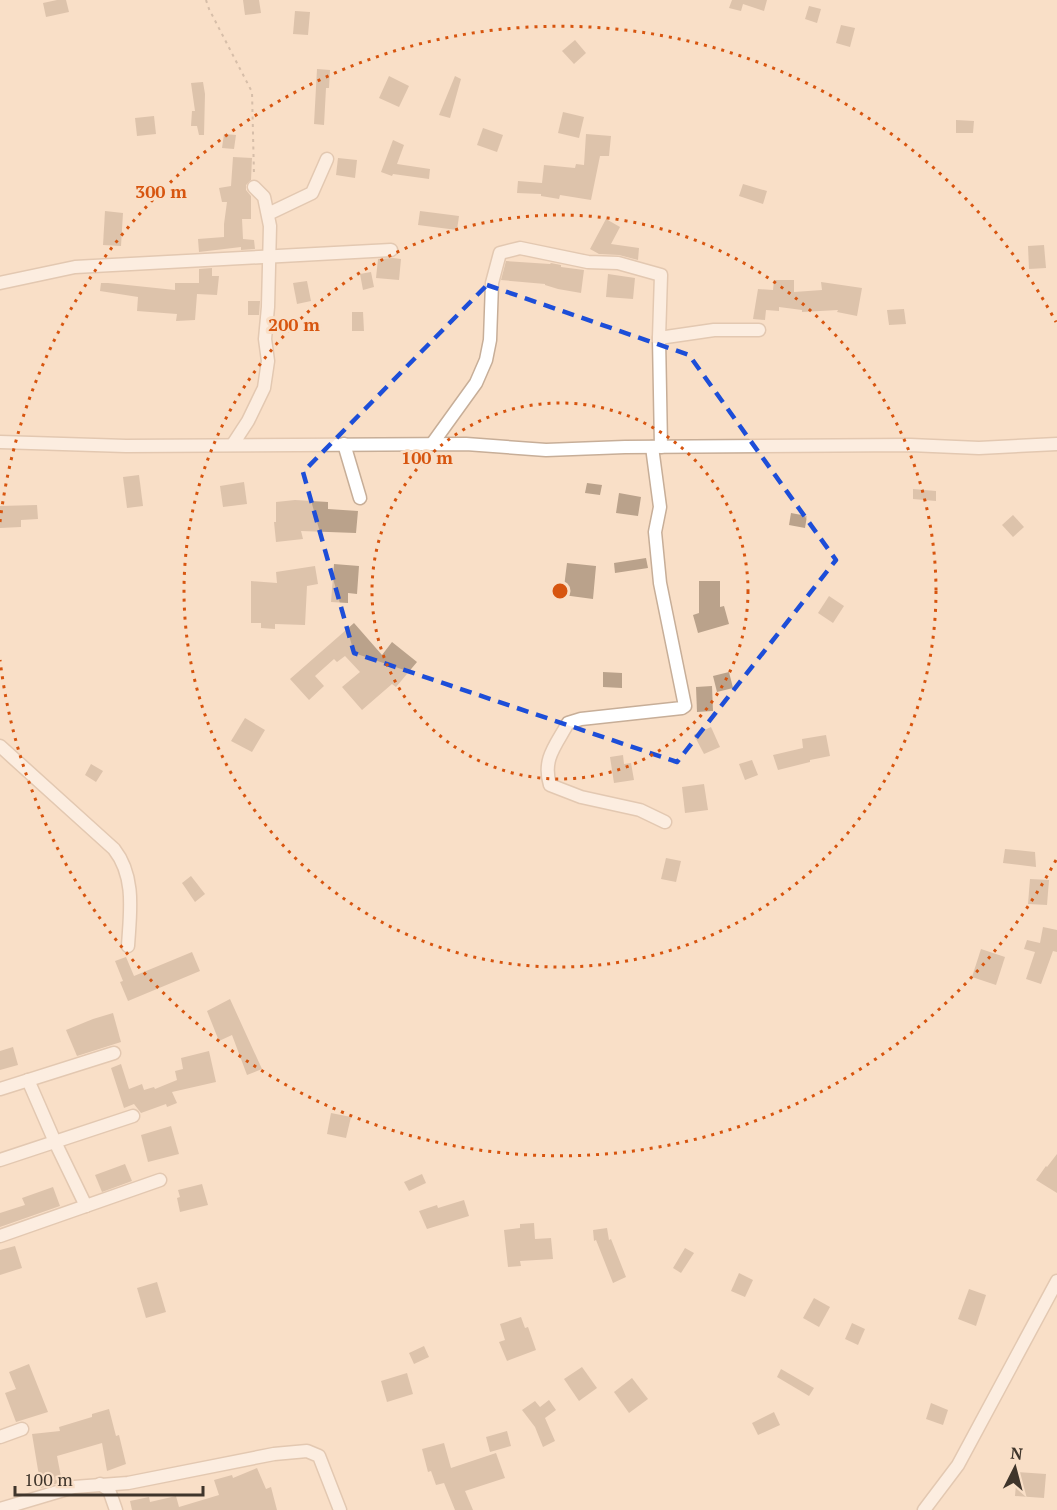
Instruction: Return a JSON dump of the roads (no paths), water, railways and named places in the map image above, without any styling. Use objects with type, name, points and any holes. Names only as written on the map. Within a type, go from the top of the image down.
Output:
[{"type":"street","points":[[268,214],[312,193],[327,159]]},
{"type":"street","points":[[233,444],[248,421],[264,388],[268,361],[265,339],[270,226],[264,196],[254,187]]},
{"type":"street","points":[[432,444],[476,383],[486,360],[490,340],[492,283],[500,253],[520,248],[588,262],[618,264],[661,275],[656,447],[660,507],[655,532],[660,583],[685,706],[591,717],[568,723],[549,758],[546,773],[550,785],[581,797],[640,810],[665,822]]},
{"type":"street","points":[[0,283],[75,267],[392,250]]},
{"type":"street","points":[[659,338],[714,330],[759,330]]},
{"type":"street","points":[[0,442],[126,446],[466,444],[546,450],[910,445],[980,448],[1057,444]]},
{"type":"street","points":[[344,444],[360,498]]},
{"type":"street","points":[[0,746],[114,849],[121,858],[127,874],[131,900],[128,946]]},
{"type":"street","points":[[0,1089],[114,1053]]},
{"type":"street","points":[[28,1080],[86,1206]]},
{"type":"street","points":[[0,1160],[133,1116]]},
{"type":"street","points":[[0,1236],[160,1180]]},
{"type":"street","points":[[924,1510],[958,1465],[1057,1281]]},
{"type":"street","points":[[0,1437],[22,1429]]},
{"type":"street","points":[[0,1509],[74,1487],[128,1483],[274,1454],[307,1451],[319,1456],[340,1510]]},
{"type":"street","points":[[100,1484],[109,1490],[116,1510]]}]
